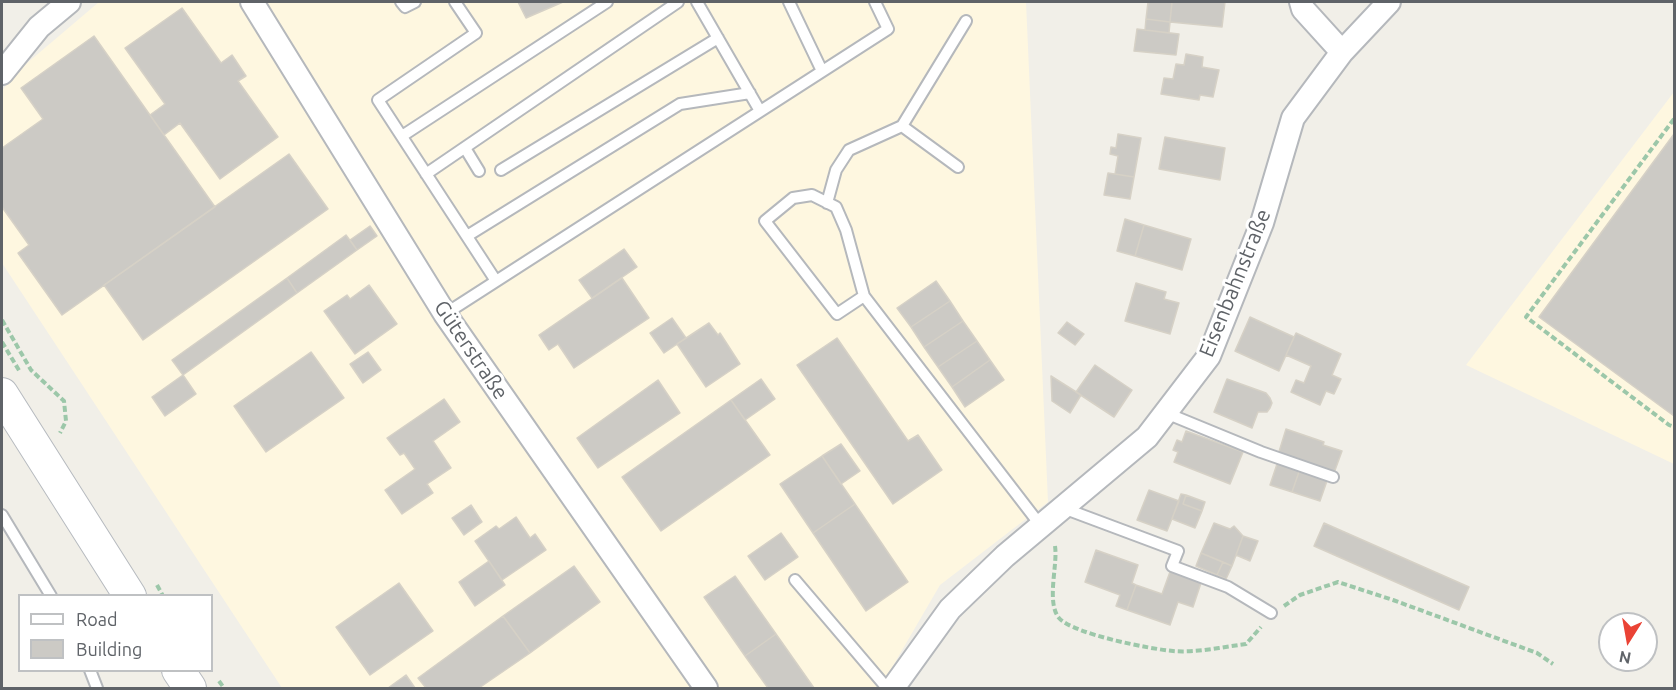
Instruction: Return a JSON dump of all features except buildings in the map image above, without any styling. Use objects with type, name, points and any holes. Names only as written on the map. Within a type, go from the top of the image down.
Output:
[{"type":"main road","points":[[2,394],[129,594]]},
{"type":"main road","points":[[179,672],[190,688]]},
{"type":"street","points":[[2,73],[39,27],[69,2]]},
{"type":"street","name":"Güterstraße","points":[[252,2],[445,314],[706,688]]},
{"type":"street","points":[[1301,2],[1303,9],[1342,52]]},
{"type":"street","name":"Eisenbahnstraße","points":[[893,688],[950,609],[1005,556],[1147,437],[1209,356],[1262,223],[1293,118],[1342,52],[1389,2]]},
{"type":"lane","points":[[401,2],[405,7],[415,2]]},
{"type":"lane","points":[[456,2],[476,33],[378,100],[496,281]]},
{"type":"lane","points":[[402,136],[607,2]]},
{"type":"lane","points":[[426,174],[678,2]]},
{"type":"lane","points":[[697,2],[760,111]]},
{"type":"lane","points":[[789,2],[822,71]]},
{"type":"lane","points":[[445,314],[888,29],[875,2]]},
{"type":"lane","points":[[827,203],[836,170],[849,150],[902,126],[966,21]]},
{"type":"lane","points":[[501,170],[718,38]]},
{"type":"lane","points":[[467,237],[680,104],[750,93]]},
{"type":"lane","points":[[902,126],[958,167]]},
{"type":"lane","points":[[465,148],[480,171]]},
{"type":"lane","points":[[864,296],[837,314],[765,220],[793,198],[812,195],[836,207],[846,230],[864,296],[1052,518],[1178,551],[1172,566],[1228,587],[1271,613]]},
{"type":"lane","points":[[1166,414],[1261,452],[1333,477]]},
{"type":"lane","points":[[2,515],[50,594]]},
{"type":"lane","points":[[795,580],[887,688]]},
{"type":"lane","points":[[91,672],[97,688]]},
{"type":"path","points":[[1674,119],[1526,317],[1674,427]]},
{"type":"path","points":[[2,320],[31,370],[64,401],[66,421],[60,433]]},
{"type":"path","points":[[1052,518],[1056,551],[1053,601],[1058,617],[1073,628],[1123,642],[1173,651],[1246,644],[1271,613],[1300,595],[1338,582],[1394,600],[1537,653],[1553,664]]},
{"type":"shaded area","points":[[99,2],[1026,2],[1048,502],[940,585],[880,688],[282,688],[2,263],[2,91],[13,75]]},
{"type":"shaded area","points":[[1674,92],[1674,464],[1466,365]]}]
